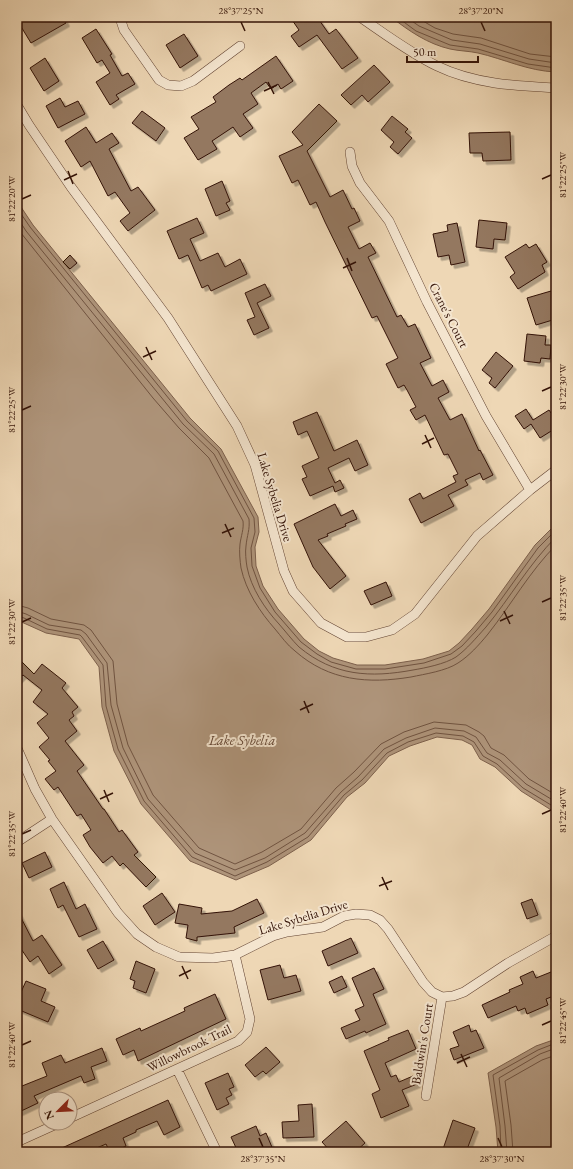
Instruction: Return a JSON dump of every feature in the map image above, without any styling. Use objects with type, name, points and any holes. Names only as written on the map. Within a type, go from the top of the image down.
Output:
[{"type":"street","points":[[121,17],[124,30],[159,80],[168,85],[181,86],[193,81],[240,46]]},
{"type":"street","points":[[360,17],[416,54],[437,66],[461,75],[525,87],[556,88]]},
{"type":"street","name":"Lake Sybelia Drive","points":[[17,104],[29,125],[71,187],[168,318],[237,426],[255,466],[284,571],[294,591],[321,623],[347,637],[366,637],[392,630],[415,614],[477,536],[530,490],[556,470]]},
{"type":"street","name":"Crane's Court","points":[[350,152],[352,166],[360,183],[389,221],[427,302],[486,416],[530,490]]},
{"type":"street","name":"Lake Sybelia Drive","points":[[17,748],[35,789],[52,818],[118,913],[137,934],[156,947],[180,957],[213,958],[235,954],[273,936],[293,931],[323,927],[344,916],[356,914],[370,915],[380,920],[388,929],[423,982],[432,992],[442,997]]},
{"type":"street","points":[[17,842],[52,818]]},
{"type":"street","points":[[442,997],[453,996],[464,992],[508,963],[556,936]]},
{"type":"street","name":"Willowbrook Trail","points":[[78,1114],[238,1040],[247,1032],[250,1019],[235,954]]},
{"type":"street","name":"Baldwin's Court","points":[[426,1096],[442,997]]},
{"type":"street","points":[[178,1069],[217,1152]]},
{"type":"street","points":[[17,1142],[41,1131]]},
{"type":"water","points":[[391,17],[556,17],[556,72],[526,67],[488,55],[442,47],[419,36]]},
{"type":"water","name":"Lake Sybelia","points":[[17,201],[33,225],[190,418],[221,449],[258,517],[259,532],[255,547],[256,566],[263,586],[278,609],[304,639],[319,651],[333,658],[357,665],[385,665],[423,659],[449,651],[459,643],[489,609],[535,545],[556,524],[556,813],[521,791],[495,767],[480,759],[472,745],[462,740],[437,737],[410,746],[389,756],[365,783],[347,797],[311,840],[269,866],[236,880],[190,861],[141,804],[114,751],[102,707],[99,667],[79,639],[46,633],[17,620]]},
{"type":"water","points":[[556,1039],[556,1152],[498,1152],[488,1073],[536,1046]]},
{"type":"building","points":[[17,17],[63,17],[66,23],[31,43],[17,20]]},
{"type":"building","points":[[290,17],[317,17],[329,34],[336,29],[358,58],[342,69],[317,35],[299,47],[291,36],[299,30]]},
{"type":"building","points":[[96,29],[112,54],[110,55],[122,76],[128,73],[135,84],[116,95],[119,99],[110,105],[96,82],[110,73],[102,60],[97,63],[82,38]]},
{"type":"building","points":[[184,34],[198,56],[180,68],[166,45]]},
{"type":"building","points":[[276,56],[293,81],[281,89],[278,84],[271,89],[266,82],[251,93],[258,104],[243,114],[253,128],[240,137],[233,127],[212,141],[217,149],[198,160],[184,138],[199,129],[191,117],[216,102],[213,97],[229,85],[240,78],[242,80]]},
{"type":"building","points":[[45,58],[59,81],[44,91],[30,68]]},
{"type":"building","points":[[374,65],[390,82],[368,102],[362,95],[351,105],[341,95]]},
{"type":"building","points":[[60,98],[65,107],[78,101],[85,114],[58,128],[46,106]]},
{"type":"building","points":[[319,104],[337,121],[307,151],[330,197],[343,190],[352,209],[354,208],[360,221],[348,227],[359,249],[370,243],[376,253],[368,257],[397,317],[401,315],[408,327],[415,324],[431,358],[420,363],[432,386],[443,380],[449,392],[438,398],[450,420],[462,414],[479,451],[480,450],[493,475],[483,480],[480,473],[465,480],[468,485],[448,495],[454,506],[421,523],[409,499],[420,493],[423,499],[456,482],[453,476],[458,474],[448,454],[444,455],[425,415],[416,420],[410,410],[416,407],[404,385],[398,388],[386,364],[398,358],[377,316],[372,318],[316,202],[310,205],[298,180],[292,183],[279,156],[303,145],[292,132]]},
{"type":"building","points":[[142,111],[165,128],[156,141],[132,123]]},
{"type":"building","points":[[392,116],[408,129],[405,132],[412,138],[398,154],[390,147],[394,142],[381,130]]},
{"type":"building","points":[[86,127],[96,143],[112,133],[119,143],[109,149],[131,191],[138,187],[155,210],[128,231],[120,221],[130,213],[115,192],[108,196],[90,161],[81,167],[65,141]]},
{"type":"building","points":[[510,132],[511,160],[483,161],[482,153],[470,153],[469,133]]},
{"type":"building","points":[[222,181],[230,201],[226,203],[230,210],[216,216],[205,189]]},
{"type":"building","points":[[197,218],[204,233],[190,239],[200,261],[218,253],[225,267],[240,259],[247,274],[211,291],[208,285],[202,288],[188,255],[179,259],[167,231]]},
{"type":"building","points":[[479,220],[507,223],[505,240],[494,239],[493,249],[476,247]]},
{"type":"building","points":[[457,223],[465,262],[451,265],[449,255],[438,257],[433,234],[448,231],[447,225]]},
{"type":"building","points":[[526,244],[529,248],[536,244],[547,262],[542,265],[545,272],[518,289],[510,277],[515,273],[505,257]]},
{"type":"building","points":[[70,255],[77,263],[70,269],[63,262]]},
{"type":"building","points":[[265,284],[271,296],[257,303],[269,328],[254,335],[247,320],[255,317],[245,293]]},
{"type":"building","points":[[551,291],[556,306],[556,319],[536,325],[527,298]]},
{"type":"building","points":[[527,334],[546,336],[545,345],[551,345],[550,359],[541,358],[540,363],[524,361]]},
{"type":"building","points":[[496,352],[513,366],[495,388],[489,383],[492,378],[482,370]]},
{"type":"building","points":[[526,409],[533,420],[549,410],[556,420],[556,428],[540,438],[531,424],[524,429],[515,416]]},
{"type":"building","points":[[317,412],[334,451],[357,440],[368,465],[355,471],[349,458],[328,468],[335,483],[340,480],[344,488],[335,492],[333,486],[310,496],[302,479],[307,477],[302,466],[319,458],[307,431],[298,435],[293,422]]},
{"type":"building","points":[[335,504],[341,516],[353,510],[357,519],[345,524],[346,526],[327,534],[328,536],[318,540],[346,576],[330,589],[313,567],[294,524]]},
{"type":"building","points":[[386,582],[392,596],[371,605],[364,591]]},
{"type":"building","points":[[17,657],[34,674],[42,664],[66,683],[62,688],[78,707],[72,712],[74,716],[69,720],[77,731],[65,741],[84,765],[77,771],[119,832],[122,830],[138,852],[134,855],[156,877],[146,887],[123,863],[120,866],[112,856],[103,863],[90,847],[83,835],[91,830],[81,814],[77,816],[58,787],[54,790],[45,779],[56,771],[48,761],[50,760],[39,747],[49,738],[37,723],[48,714],[33,702],[42,690],[23,675],[17,681]]},
{"type":"building","points":[[45,852],[52,867],[29,878],[22,863]]},
{"type":"building","points":[[64,882],[76,909],[85,904],[97,929],[79,937],[63,905],[58,908],[50,889]]},
{"type":"building","points":[[162,893],[175,912],[155,925],[143,906]]},
{"type":"building","points":[[257,899],[264,913],[234,927],[235,933],[197,937],[197,941],[186,938],[188,925],[175,923],[179,904],[202,908],[201,914],[232,911]]},
{"type":"building","points":[[532,899],[538,915],[527,919],[521,903]]},
{"type":"building","points":[[17,910],[33,941],[42,935],[62,965],[49,974],[38,956],[30,962],[17,943]]},
{"type":"building","points":[[351,938],[358,953],[328,966],[322,951]]},
{"type":"building","points":[[103,941],[114,960],[98,969],[87,950]]},
{"type":"building","points":[[136,961],[155,969],[146,993],[133,988],[135,981],[130,979]]},
{"type":"building","points":[[280,965],[284,978],[296,975],[301,991],[268,1000],[260,970]]},
{"type":"building","points":[[374,968],[384,989],[373,994],[386,1024],[366,1033],[365,1031],[346,1039],[341,1028],[360,1020],[355,1010],[364,1006],[352,978]]},
{"type":"building","points":[[556,970],[556,995],[546,999],[548,1005],[527,1014],[525,1008],[518,1011],[516,1006],[488,1018],[482,1005],[523,984],[520,977],[533,971],[536,978]]},
{"type":"building","points":[[342,976],[347,987],[334,993],[329,982]]},
{"type":"building","points":[[26,981],[46,989],[41,1001],[55,1007],[48,1022],[17,1009],[17,1001]]},
{"type":"building","points":[[215,994],[226,1019],[138,1061],[134,1050],[123,1055],[116,1039],[140,1028],[141,1031],[185,1011],[184,1008]]},
{"type":"building","points":[[469,1025],[471,1032],[476,1030],[484,1048],[454,1060],[450,1049],[459,1046],[453,1032]]},
{"type":"building","points":[[408,1030],[416,1049],[385,1063],[391,1077],[396,1075],[399,1082],[413,1076],[417,1084],[402,1090],[409,1106],[381,1118],[372,1094],[380,1090],[364,1051],[389,1040],[388,1038]]},
{"type":"building","points":[[266,1047],[280,1062],[266,1074],[263,1071],[255,1077],[245,1065]]},
{"type":"building","points":[[102,1048],[107,1061],[91,1067],[95,1079],[84,1083],[81,1076],[46,1091],[38,1091],[38,1094],[34,1096],[38,1103],[17,1113],[17,1088],[47,1076],[42,1063],[61,1055],[65,1063]]},
{"type":"building","points":[[228,1073],[234,1087],[229,1089],[232,1095],[226,1098],[229,1104],[217,1110],[205,1083]]},
{"type":"building","points":[[168,1100],[180,1127],[164,1135],[157,1121],[136,1130],[136,1132],[123,1138],[126,1146],[114,1152],[110,1152],[106,1144],[92,1150],[93,1152],[53,1152]]},
{"type":"building","points":[[312,1104],[314,1137],[283,1138],[282,1122],[299,1121],[298,1105]]},
{"type":"building","points":[[453,1120],[475,1128],[466,1152],[442,1152]]},
{"type":"building","points":[[346,1121],[365,1143],[355,1152],[331,1152],[322,1142]]},
{"type":"building","points":[[256,1126],[260,1136],[266,1133],[274,1152],[238,1152],[231,1137]]}]
